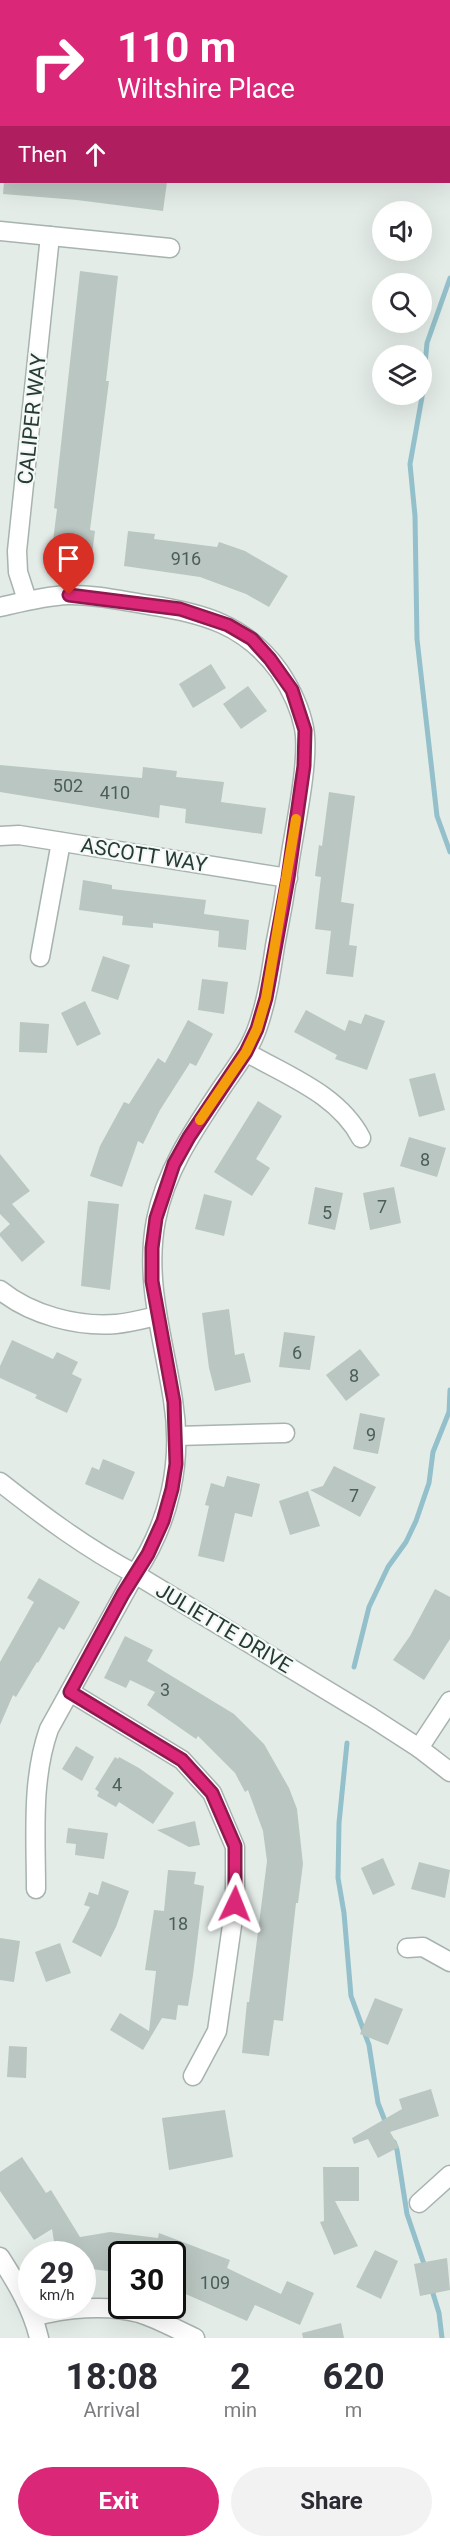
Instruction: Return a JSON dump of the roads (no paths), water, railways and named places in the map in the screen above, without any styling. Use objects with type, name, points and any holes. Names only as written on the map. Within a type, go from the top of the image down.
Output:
[{"type":"street","points":[[0,231],[170,248]]},
{"type":"street","name":"CALIPER WAY","points":[[27,600],[18,572],[17,551],[50,236]]},
{"type":"street","points":[[0,607],[27,600],[69,595],[180,609],[228,625],[252,639],[292,690],[305,730],[304,766],[288,878],[266,998],[257,1029],[246,1052],[189,1137],[174,1164],[156,1218],[152,1248],[152,1281],[174,1402],[177,1436],[175,1472],[163,1521],[148,1554],[49,1729],[37,1774],[36,1889]]},
{"type":"street","name":"ASCOTT WAY","points":[[0,836],[19,835],[288,878]]},
{"type":"street","points":[[40,957],[61,842]]},
{"type":"street","points":[[246,1052],[326,1098],[342,1111],[361,1138]]},
{"type":"street","points":[[0,1290],[27,1307],[56,1318],[86,1324],[117,1324],[157,1316]]},
{"type":"street","points":[[177,1436],[285,1433]]},
{"type":"street","name":"JULIETTE DRIVE","points":[[0,1482],[51,1522],[94,1551],[419,1748],[450,1772]]},
{"type":"street","points":[[70,1692],[182,1760],[212,1793],[235,1846],[235,1904],[217,2031],[193,2076]]},
{"type":"street","points":[[419,1748],[450,1701]]},
{"type":"street","points":[[406,1948],[423,1947],[450,1962]]},
{"type":"street","points":[[419,2203],[450,2175]]},
{"type":"street","points":[[0,2257],[18,2290]]},
{"type":"street","points":[[96,2310],[139,2313],[192,2337]]},
{"type":"street","points":[[34,2319],[39,2338]]},
{"type":"waterway","points":[[450,278],[427,343],[422,397],[410,464],[415,516],[417,639],[437,816],[450,852]]},
{"type":"waterway","points":[[354,1667],[369,1607],[388,1567],[406,1542],[416,1521],[429,1483],[433,1452],[449,1412],[450,1390]]},
{"type":"waterway","points":[[347,1743],[339,1823],[338,1878],[344,1913],[351,1996],[369,2045],[378,2103],[387,2126]]},
{"type":"waterway","points":[[394,2142],[407,2214],[425,2267]]},
{"type":"waterway","points":[[431,2287],[439,2313],[442,2338]]}]
